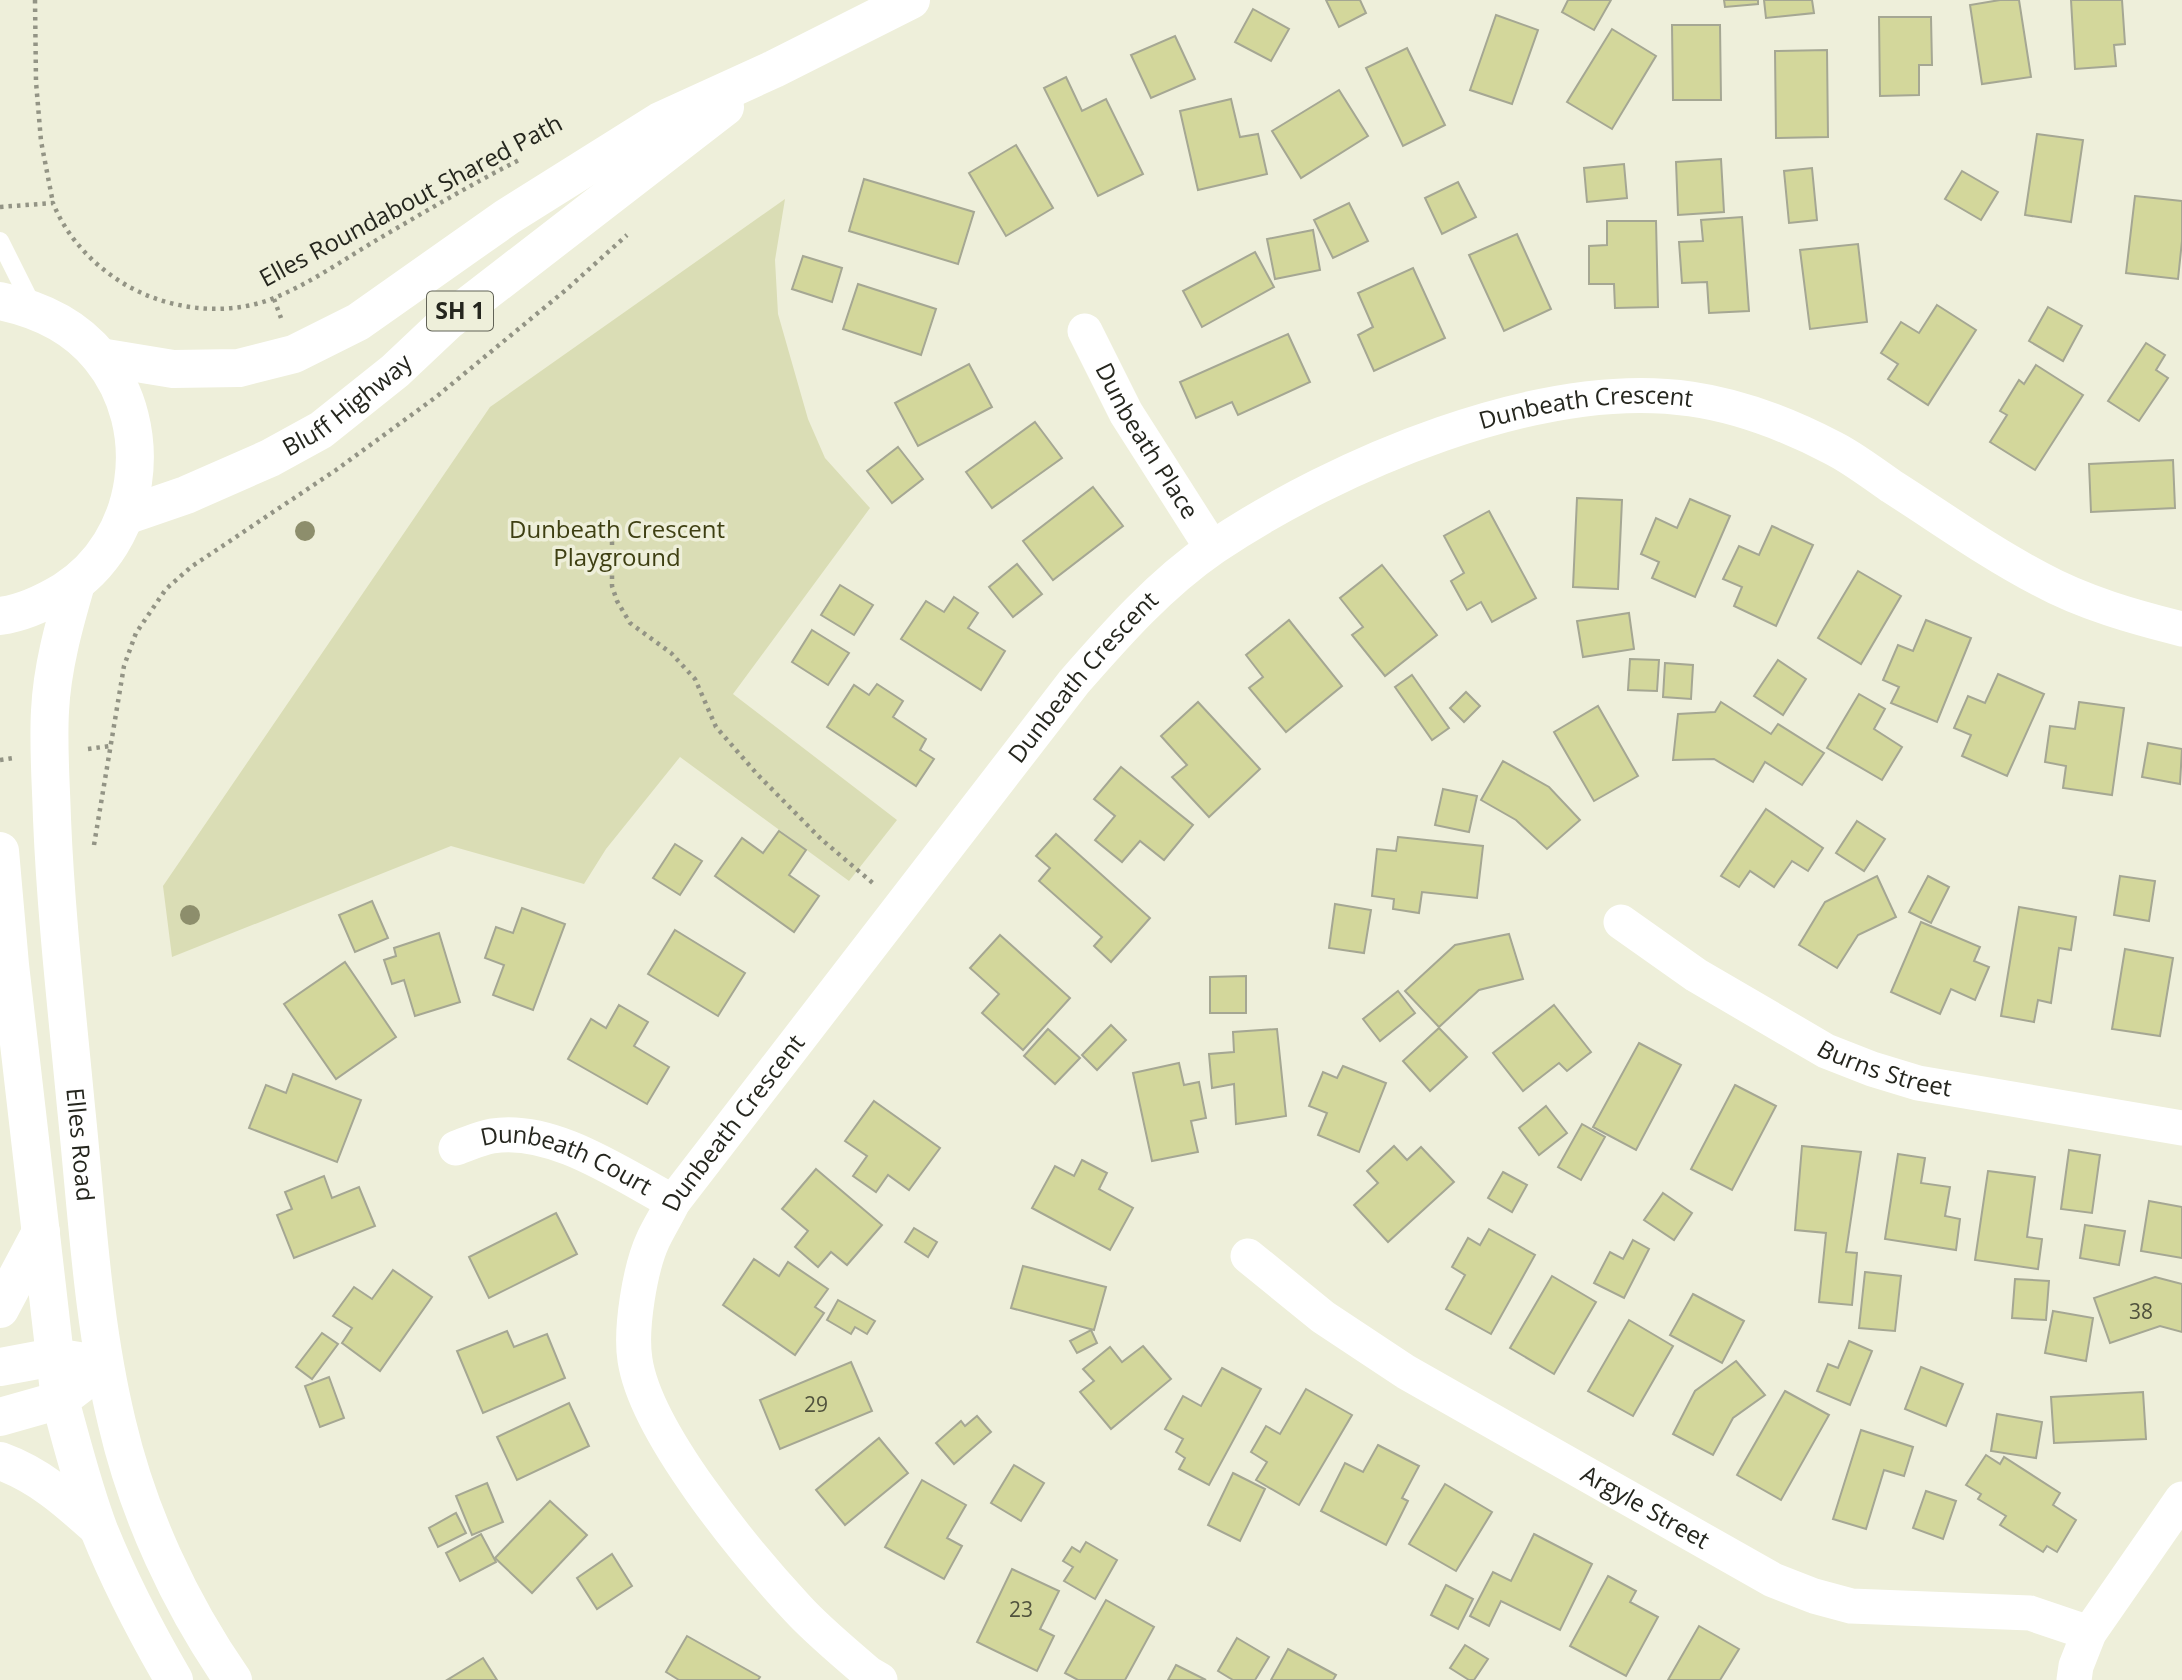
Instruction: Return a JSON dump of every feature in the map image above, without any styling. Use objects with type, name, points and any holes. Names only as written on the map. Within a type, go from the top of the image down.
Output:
[{"type":"main road","name":"Bluff Highway","points":[[100,358],[173,369],[239,368],[294,354],[358,322],[507,217],[660,121],[774,69],[911,0]]},
{"type":"main road","name":"Bluff Highway","points":[[125,516],[175,499],[270,458],[321,430],[395,371],[458,312],[774,69]]},
{"type":"main road","points":[[0,616],[46,602],[76,584],[96,565],[113,541],[125,516],[133,489],[136,462],[134,433],[127,407],[116,381],[100,358],[70,330],[17,305]]},
{"type":"main road","name":"Elles Road","points":[[76,584],[55,669],[49,753],[56,902],[91,1258],[106,1366],[117,1423],[150,1526],[200,1628],[233,1680]]},
{"type":"main road","name":"Elles Road","points":[[0,851],[10,965],[60,1400],[72,1447],[99,1529],[131,1600],[174,1680]]},
{"type":"main road","points":[[0,1309],[41,1232]]},
{"type":"main road","points":[[0,1367],[54,1357],[106,1366]]},
{"type":"main road","points":[[0,1417],[60,1400],[106,1366]]},
{"type":"main road","points":[[0,1461],[35,1477],[59,1492],[99,1529]]},
{"type":"street","name":"Dunbeath Place","points":[[1085,331],[1126,413],[1212,548]]},
{"type":"street","name":"Dunbeath Crescent","points":[[870,1678],[798,1610],[739,1540],[679,1458],[647,1401],[635,1360],[635,1324],[639,1285],[652,1242],[673,1202],[1074,682],[1124,624],[1212,548],[1295,499],[1374,460],[1448,432],[1511,413],[1574,400],[1628,396],[1689,398],[1733,407],[1824,444],[2042,580],[2088,600],[2182,629]]},
{"type":"street","name":"Burns Street","points":[[1621,922],[1696,975],[1826,1051],[1872,1069],[1918,1083],[2182,1128]]},
{"type":"street","name":"Dunbeath Court","points":[[456,1147],[492,1136],[522,1135],[550,1141],[584,1154],[673,1202]]},
{"type":"street","name":"Argyle Street","points":[[1248,1256],[1323,1317],[1406,1372],[1773,1580],[1814,1596],[1851,1606],[2030,1613],[2089,1633]]},
{"type":"street","points":[[2074,1680],[2089,1633],[2182,1499]]},
{"type":"lane","points":[[0,241],[17,305]]},
{"type":"path","name":"Elles Roundabout Shared Path","points":[[35,0],[36,82],[41,141],[53,203],[64,225],[85,253],[108,274],[148,297],[195,308],[227,308],[274,299],[524,158]]},
{"type":"path","points":[[0,207],[53,203]]},
{"type":"path","points":[[93,855],[124,666],[136,633],[166,589],[191,567],[336,470],[436,397],[567,289],[634,229]]},
{"type":"path","points":[[612,533],[612,586],[630,623],[683,665],[695,679],[716,727],[757,774],[842,859],[902,906]]},
{"type":"green space","name":"Dunbeath Crescent Playground","points":[[785,199],[775,260],[778,314],[808,419],[825,458],[870,508],[733,694],[897,820],[849,881],[680,757],[606,849],[584,884],[451,846],[172,957],[163,886],[490,407]]},
{"type":"building","points":[[1326,0],[1360,0],[1366,13],[1339,27]]},
{"type":"building","points":[[1568,0],[1611,0],[1594,30],[1562,12]]},
{"type":"building","points":[[1724,0],[1758,0],[1758,4],[1725,7]]},
{"type":"building","points":[[1764,0],[1812,0],[1814,13],[1766,18]]},
{"type":"building","points":[[2019,0],[2031,77],[1982,84],[1970,5]]},
{"type":"building","points":[[2071,0],[2122,0],[2125,44],[2114,45],[2116,66],[2075,69]]},
{"type":"building","points":[[1253,9],[1289,29],[1271,61],[1235,42]]},
{"type":"building","points":[[1496,15],[1538,30],[1512,104],[1470,90]]},
{"type":"building","points":[[1879,17],[1931,17],[1932,65],[1919,65],[1919,95],[1880,96]]},
{"type":"building","points":[[1672,25],[1720,25],[1721,100],[1673,100]]},
{"type":"building","points":[[1612,29],[1656,56],[1612,129],[1567,102]]},
{"type":"building","points":[[1175,36],[1195,79],[1151,98],[1131,55]]},
{"type":"building","points":[[1407,48],[1445,125],[1403,146],[1366,68]]},
{"type":"building","points":[[1827,50],[1828,137],[1776,138],[1775,51]]},
{"type":"building","points":[[1066,77],[1082,111],[1106,99],[1143,174],[1098,196],[1044,88]]},
{"type":"building","points":[[1339,90],[1368,136],[1301,178],[1272,131]]},
{"type":"building","points":[[1231,99],[1240,137],[1258,134],[1267,174],[1198,190],[1180,111]]},
{"type":"building","points":[[2037,134],[2083,140],[2071,222],[2025,215]]},
{"type":"building","points":[[1016,145],[1053,208],[1006,236],[969,173]]},
{"type":"building","points":[[1721,159],[1724,212],[1678,215],[1676,162]]},
{"type":"building","points":[[1624,164],[1627,198],[1587,202],[1584,168]]},
{"type":"building","points":[[1812,168],[1817,220],[1789,223],[1784,171]]},
{"type":"building","points":[[1962,171],[1998,192],[1981,220],[1945,199]]},
{"type":"building","points":[[864,179],[974,212],[958,264],[849,231]]},
{"type":"building","points":[[1458,182],[1476,217],[1442,234],[1425,198]]},
{"type":"building","points":[[2135,196],[2182,201],[2178,279],[2126,273]]},
{"type":"building","points":[[1349,203],[1368,241],[1333,258],[1314,220]]},
{"type":"building","points":[[1742,217],[1749,311],[1709,313],[1707,282],[1682,283],[1679,242],[1703,241],[1701,220]]},
{"type":"building","points":[[1607,221],[1656,221],[1658,307],[1615,308],[1614,284],[1589,284],[1589,246],[1607,245]]},
{"type":"building","points":[[1313,230],[1320,270],[1275,279],[1267,239]]},
{"type":"building","points":[[1517,234],[1551,309],[1504,331],[1469,255]]},
{"type":"building","points":[[1858,244],[1867,322],[1810,329],[1800,250]]},
{"type":"building","points":[[1255,252],[1274,287],[1202,327],[1183,291]]},
{"type":"building","points":[[803,256],[842,268],[832,302],[792,289]]},
{"type":"building","points":[[1413,268],[1445,338],[1374,371],[1358,335],[1373,327],[1358,293]]},
{"type":"building","points":[[858,284],[936,309],[921,355],[843,329]]},
{"type":"building","points":[[1937,305],[1976,330],[1928,405],[1888,379],[1898,364],[1881,353],[1901,322],[1919,333]]},
{"type":"building","points":[[2048,307],[2082,326],[2063,361],[2029,341]]},
{"type":"building","points":[[1288,334],[1310,382],[1238,415],[1232,402],[1196,418],[1180,382]]},
{"type":"building","points":[[2146,343],[2165,355],[2156,370],[2168,378],[2139,421],[2108,401]]},
{"type":"building","points":[[969,364],[992,407],[918,446],[895,403]]},
{"type":"building","points":[[2036,365],[2083,395],[2035,470],[1990,442],[2007,415],[2000,411],[2019,380],[2024,384]]},
{"type":"building","points":[[1035,422],[1062,458],[992,508],[966,472]]},
{"type":"building","points":[[898,447],[923,479],[892,503],[867,471]]},
{"type":"building","points":[[2173,460],[2175,508],[2091,512],[2089,464]]},
{"type":"building","points":[[1093,487],[1123,526],[1053,580],[1023,541]]},
{"type":"building","points":[[1577,498],[1622,500],[1618,589],[1573,587]]},
{"type":"building","points":[[1690,499],[1730,516],[1695,597],[1652,578],[1659,562],[1641,554],[1656,518],[1677,528]]},
{"type":"building","points":[[1489,511],[1536,598],[1492,622],[1481,602],[1467,610],[1451,581],[1464,573],[1444,536]]},
{"type":"building","points":[[1772,526],[1813,545],[1776,626],[1734,606],[1742,587],[1723,579],[1739,546],[1759,555]]},
{"type":"building","points":[[1017,564],[1042,594],[1013,617],[989,587]]},
{"type":"building","points":[[1382,565],[1437,635],[1385,676],[1352,635],[1363,627],[1340,598]]},
{"type":"building","points":[[1858,571],[1901,596],[1861,664],[1818,638]]},
{"type":"building","points":[[840,585],[873,605],[854,635],[821,615]]},
{"type":"building","points":[[954,597],[978,613],[968,628],[1005,651],[981,690],[901,639],[926,601],[944,612]]},
{"type":"building","points":[[1629,613],[1634,649],[1583,657],[1577,621]]},
{"type":"building","points":[[1289,620],[1342,686],[1286,732],[1249,688],[1263,677],[1246,655]]},
{"type":"building","points":[[1926,620],[1971,638],[1937,722],[1891,703],[1899,687],[1883,680],[1898,645],[1913,651]]},
{"type":"building","points":[[812,630],[849,653],[828,685],[792,662]]},
{"type":"building","points":[[1630,659],[1659,660],[1657,691],[1628,690]]},
{"type":"building","points":[[1778,660],[1806,679],[1783,715],[1754,696]]},
{"type":"building","points":[[1665,663],[1693,665],[1691,699],[1663,697]]},
{"type":"building","points":[[1998,674],[2044,694],[2007,776],[1962,756],[1971,735],[1954,728],[1968,696],[1985,703]]},
{"type":"building","points":[[1412,675],[1449,728],[1432,740],[1395,687]]},
{"type":"building","points":[[877,684],[903,701],[893,717],[926,739],[920,750],[934,759],[916,786],[827,727],[854,685],[869,695]]},
{"type":"building","points":[[1466,692],[1480,706],[1464,722],[1450,708]]},
{"type":"building","points":[[1859,694],[1885,709],[1874,729],[1902,747],[1882,780],[1827,748]]},
{"type":"building","points":[[1198,702],[1260,769],[1209,817],[1172,777],[1187,765],[1161,736]]},
{"type":"building","points":[[1721,702],[1771,734],[1778,724],[1824,753],[1802,785],[1765,762],[1753,782],[1714,759],[1673,760],[1678,714],[1715,712]]},
{"type":"building","points":[[2079,702],[2124,708],[2112,795],[2063,788],[2066,766],[2045,762],[2050,726],[2075,729]]},
{"type":"building","points":[[1598,706],[1638,776],[1594,801],[1554,732]]},
{"type":"building","points":[[2148,743],[2182,749],[2180,784],[2142,777]]},
{"type":"building","points":[[1503,761],[1549,787],[1580,820],[1547,849],[1516,820],[1481,800]]},
{"type":"building","points":[[1121,767],[1193,825],[1164,860],[1140,841],[1122,862],[1095,840],[1115,816],[1094,799]]},
{"type":"building","points":[[1443,789],[1477,796],[1469,832],[1435,825]]},
{"type":"building","points":[[1766,809],[1823,848],[1808,871],[1792,861],[1774,887],[1750,871],[1739,887],[1721,876]]},
{"type":"building","points":[[1857,821],[1885,839],[1864,871],[1836,853]]},
{"type":"building","points":[[779,831],[806,850],[789,875],[819,896],[794,932],[715,876],[742,838],[763,853]]},
{"type":"building","points":[[1056,834],[1150,918],[1111,962],[1094,946],[1102,937],[1039,881],[1050,868],[1036,856]]},
{"type":"building","points":[[1398,837],[1483,846],[1477,898],[1422,892],[1419,913],[1393,909],[1394,899],[1372,896],[1377,849],[1396,851]]},
{"type":"building","points":[[675,844],[702,861],[680,895],[653,878]]},
{"type":"building","points":[[1877,876],[1896,917],[1858,935],[1837,968],[1799,945],[1825,902]]},
{"type":"building","points":[[1928,876],[1949,887],[1931,923],[1909,912]]},
{"type":"building","points":[[2120,876],[2155,881],[2149,921],[2114,915]]},
{"type":"building","points":[[372,901],[388,938],[355,952],[339,915]]},
{"type":"building","points":[[1335,904],[1371,910],[1364,953],[1329,948]]},
{"type":"building","points":[[2019,907],[2076,917],[2071,950],[2059,948],[2051,1003],[2038,1000],[2034,1022],[2001,1016]]},
{"type":"building","points":[[522,908],[565,924],[533,1010],[493,995],[504,965],[485,958],[496,927],[513,933]]},
{"type":"building","points":[[1921,922],[1980,947],[1974,961],[1989,967],[1975,1000],[1951,989],[1940,1014],[1891,992]]},
{"type":"building","points":[[675,930],[745,973],[718,1016],[648,974]]},
{"type":"building","points":[[439,933],[460,1002],[415,1016],[404,980],[392,984],[384,960],[396,956],[394,948]]},
{"type":"building","points":[[1509,934],[1523,979],[1479,990],[1439,1027],[1405,991],[1455,945]]},
{"type":"building","points":[[1000,935],[1070,998],[1023,1050],[982,1013],[999,994],[970,968]]},
{"type":"building","points":[[2125,949],[2173,958],[2160,1036],[2112,1029]]},
{"type":"building","points":[[345,962],[396,1037],[336,1079],[284,1004]]},
{"type":"building","points":[[1246,976],[1246,1013],[1210,1013],[1210,977]]},
{"type":"building","points":[[1398,991],[1415,1013],[1380,1041],[1363,1019]]},
{"type":"building","points":[[619,1005],[648,1022],[634,1046],[669,1067],[647,1104],[568,1059],[591,1019],[606,1028]]},
{"type":"building","points":[[1554,1005],[1591,1052],[1567,1071],[1559,1063],[1523,1091],[1493,1053]]},
{"type":"building","points":[[1111,1025],[1126,1040],[1097,1070],[1082,1055]]},
{"type":"building","points":[[1439,1028],[1467,1057],[1430,1091],[1403,1061]]},
{"type":"building","points":[[1048,1029],[1080,1058],[1055,1084],[1024,1056]]},
{"type":"building","points":[[1277,1029],[1286,1116],[1236,1124],[1234,1084],[1212,1088],[1209,1054],[1234,1052],[1233,1032]]},
{"type":"building","points":[[1639,1043],[1681,1065],[1636,1150],[1593,1127]]},
{"type":"building","points":[[1179,1063],[1184,1085],[1199,1082],[1206,1118],[1191,1121],[1198,1152],[1152,1161],[1133,1073]]},
{"type":"building","points":[[1343,1066],[1386,1083],[1359,1152],[1318,1135],[1327,1113],[1309,1106],[1323,1072],[1337,1078]]},
{"type":"building","points":[[293,1074],[361,1100],[337,1162],[249,1128],[266,1085],[286,1093]]},
{"type":"building","points":[[1735,1085],[1776,1106],[1732,1190],[1691,1169]]},
{"type":"building","points":[[874,1101],[940,1148],[909,1190],[888,1175],[876,1192],[853,1176],[867,1156],[845,1141]]},
{"type":"building","points":[[1546,1106],[1567,1133],[1539,1155],[1519,1128]]},
{"type":"building","points":[[1582,1124],[1605,1137],[1581,1180],[1558,1167]]},
{"type":"building","points":[[1394,1146],[1407,1160],[1421,1147],[1454,1182],[1388,1242],[1354,1205],[1378,1183],[1367,1171]]},
{"type":"building","points":[[1802,1146],[1861,1152],[1846,1252],[1857,1253],[1852,1305],[1819,1302],[1826,1233],[1795,1230]]},
{"type":"building","points":[[2069,1150],[2100,1155],[2092,1213],[2061,1209]]},
{"type":"building","points":[[1898,1154],[1925,1158],[1921,1183],[1950,1187],[1945,1216],[1960,1219],[1956,1250],[1885,1239]]},
{"type":"building","points":[[1082,1160],[1107,1173],[1099,1189],[1133,1208],[1110,1250],[1032,1208],[1055,1166],[1074,1176]]},
{"type":"building","points":[[816,1169],[882,1225],[847,1265],[831,1252],[818,1267],[795,1247],[808,1231],[782,1209]]},
{"type":"building","points":[[1988,1171],[2035,1177],[2027,1237],[2042,1239],[2038,1269],[1975,1260]]},
{"type":"building","points":[[1503,1172],[1527,1185],[1512,1212],[1488,1198]]},
{"type":"building","points":[[324,1176],[332,1198],[359,1187],[375,1226],[294,1258],[277,1215],[292,1209],[285,1192]]},
{"type":"building","points":[[1663,1193],[1692,1213],[1674,1240],[1644,1220]]},
{"type":"building","points":[[2149,1201],[2182,1207],[2182,1258],[2141,1251]]},
{"type":"building","points":[[556,1213],[577,1254],[489,1298],[469,1257]]},
{"type":"building","points":[[2085,1225],[2125,1231],[2119,1265],[2080,1258]]},
{"type":"building","points":[[914,1228],[937,1242],[928,1257],[905,1242]]},
{"type":"building","points":[[1489,1229],[1535,1255],[1491,1334],[1446,1309],[1465,1275],[1452,1267],[1468,1238],[1480,1245]]},
{"type":"building","points":[[1633,1240],[1649,1249],[1624,1298],[1594,1283],[1610,1252],[1623,1259]]},
{"type":"building","points":[[754,1259],[779,1276],[788,1262],[828,1289],[815,1307],[824,1313],[795,1355],[723,1305]]},
{"type":"building","points":[[1023,1266],[1106,1287],[1094,1330],[1011,1308]]},
{"type":"building","points":[[393,1270],[432,1297],[380,1371],[342,1343],[352,1328],[333,1316],[354,1287],[372,1299]]},
{"type":"building","points":[[1865,1272],[1901,1276],[1895,1331],[1859,1328]]},
{"type":"building","points":[[1552,1276],[1596,1302],[1554,1374],[1510,1348]]},
{"type":"building","points":[[2155,1277],[2182,1284],[2182,1332],[2160,1326],[2110,1343],[2094,1298]]},
{"type":"building","points":[[2015,1279],[2049,1281],[2046,1320],[2012,1318]]},
{"type":"building","points":[[1693,1294],[1744,1321],[1722,1363],[1670,1335]]},
{"type":"building","points":[[838,1300],[875,1321],[867,1334],[855,1327],[851,1334],[827,1320]]},
{"type":"building","points":[[2053,1311],[2093,1318],[2086,1361],[2045,1353]]},
{"type":"building","points":[[1629,1320],[1673,1346],[1633,1416],[1588,1391]]},
{"type":"building","points":[[1091,1330],[1097,1343],[1077,1353],[1070,1341]]},
{"type":"building","points":[[507,1331],[514,1347],[547,1334],[565,1378],[483,1413],[457,1351]]},
{"type":"building","points":[[322,1333],[338,1344],[312,1379],[296,1367]]},
{"type":"building","points":[[1849,1341],[1872,1351],[1850,1405],[1817,1391],[1828,1364],[1838,1368]]},
{"type":"building","points":[[1143,1346],[1171,1379],[1111,1429],[1080,1392],[1094,1381],[1083,1369],[1110,1347],[1122,1362]]},
{"type":"building","points":[[1736,1361],[1765,1395],[1733,1418],[1713,1455],[1673,1434],[1695,1391]]},
{"type":"building","points":[[851,1362],[872,1411],[780,1449],[760,1400]]},
{"type":"building","points":[[1921,1367],[1963,1384],[1946,1426],[1905,1409]]},
{"type":"building","points":[[1222,1368],[1261,1389],[1209,1485],[1179,1469],[1185,1458],[1176,1452],[1183,1439],[1165,1429],[1183,1396],[1201,1406]]},
{"type":"building","points":[[329,1377],[344,1418],[320,1427],[305,1386]]},
{"type":"building","points":[[1306,1389],[1352,1415],[1299,1505],[1256,1480],[1267,1462],[1251,1452],[1266,1426],[1280,1434]]},
{"type":"building","points":[[1785,1391],[1829,1415],[1781,1500],[1737,1475]]},
{"type":"building","points":[[2143,1392],[2146,1439],[2054,1443],[2051,1397]]},
{"type":"building","points":[[569,1403],[589,1446],[517,1480],[497,1437]]},
{"type":"building","points":[[1997,1414],[2042,1422],[2036,1458],[1991,1451]]},
{"type":"building","points":[[977,1416],[991,1432],[954,1464],[936,1443],[961,1421],[965,1426]]},
{"type":"building","points":[[1861,1430],[1913,1447],[1904,1476],[1884,1470],[1866,1529],[1833,1519]]},
{"type":"building","points":[[879,1438],[908,1473],[845,1525],[816,1490]]},
{"type":"building","points":[[1378,1445],[1419,1466],[1402,1498],[1408,1501],[1386,1545],[1321,1511],[1345,1463],[1363,1472]]},
{"type":"building","points":[[1986,1455],[2000,1464],[2004,1457],[2060,1493],[2053,1505],[2076,1520],[2057,1552],[2047,1546],[2043,1552],[2000,1525],[2006,1516],[1978,1499],[1981,1494],[1966,1485]]},
{"type":"building","points":[[1014,1465],[1044,1483],[1021,1521],[991,1503]]},
{"type":"building","points":[[1233,1473],[1265,1489],[1240,1541],[1208,1525]]},
{"type":"building","points":[[922,1480],[966,1505],[947,1538],[962,1546],[944,1579],[885,1547]]},
{"type":"building","points":[[487,1483],[503,1522],[472,1535],[456,1496]]},
{"type":"building","points":[[1445,1484],[1492,1512],[1456,1571],[1409,1544]]},
{"type":"building","points":[[1926,1491],[1956,1501],[1943,1539],[1913,1528]]},
{"type":"building","points":[[550,1501],[587,1535],[532,1593],[495,1558]]},
{"type":"building","points":[[456,1513],[466,1533],[438,1547],[429,1528]]},
{"type":"building","points":[[481,1534],[496,1562],[460,1581],[446,1553]]},
{"type":"building","points":[[1534,1534],[1592,1564],[1560,1630],[1501,1601],[1489,1626],[1470,1616],[1493,1572],[1511,1581]]},
{"type":"building","points":[[1086,1542],[1117,1560],[1095,1599],[1064,1581],[1073,1567],[1063,1561],[1072,1547],[1080,1552]]},
{"type":"building","points":[[612,1554],[632,1586],[597,1609],[577,1578]]},
{"type":"building","points":[[1012,1569],[1059,1591],[1040,1629],[1054,1636],[1037,1671],[977,1642]]},
{"type":"building","points":[[1608,1576],[1636,1591],[1630,1602],[1658,1617],[1626,1676],[1570,1646]]},
{"type":"building","points":[[1446,1585],[1473,1599],[1458,1629],[1431,1615]]},
{"type":"building","points":[[1106,1600],[1154,1627],[1125,1680],[1078,1680],[1065,1673]]},
{"type":"building","points":[[1699,1626],[1739,1649],[1720,1680],[1668,1680]]},
{"type":"building","points":[[687,1636],[760,1677],[758,1680],[679,1680],[666,1672]]},
{"type":"building","points":[[1237,1638],[1269,1657],[1255,1680],[1233,1680],[1218,1671]]},
{"type":"building","points":[[1465,1645],[1488,1659],[1474,1680],[1469,1680],[1450,1668]]},
{"type":"building","points":[[1288,1649],[1336,1675],[1333,1680],[1271,1680]]},
{"type":"building","points":[[483,1658],[497,1680],[447,1680]]},
{"type":"building","points":[[1176,1665],[1206,1680],[1168,1680]]}]
